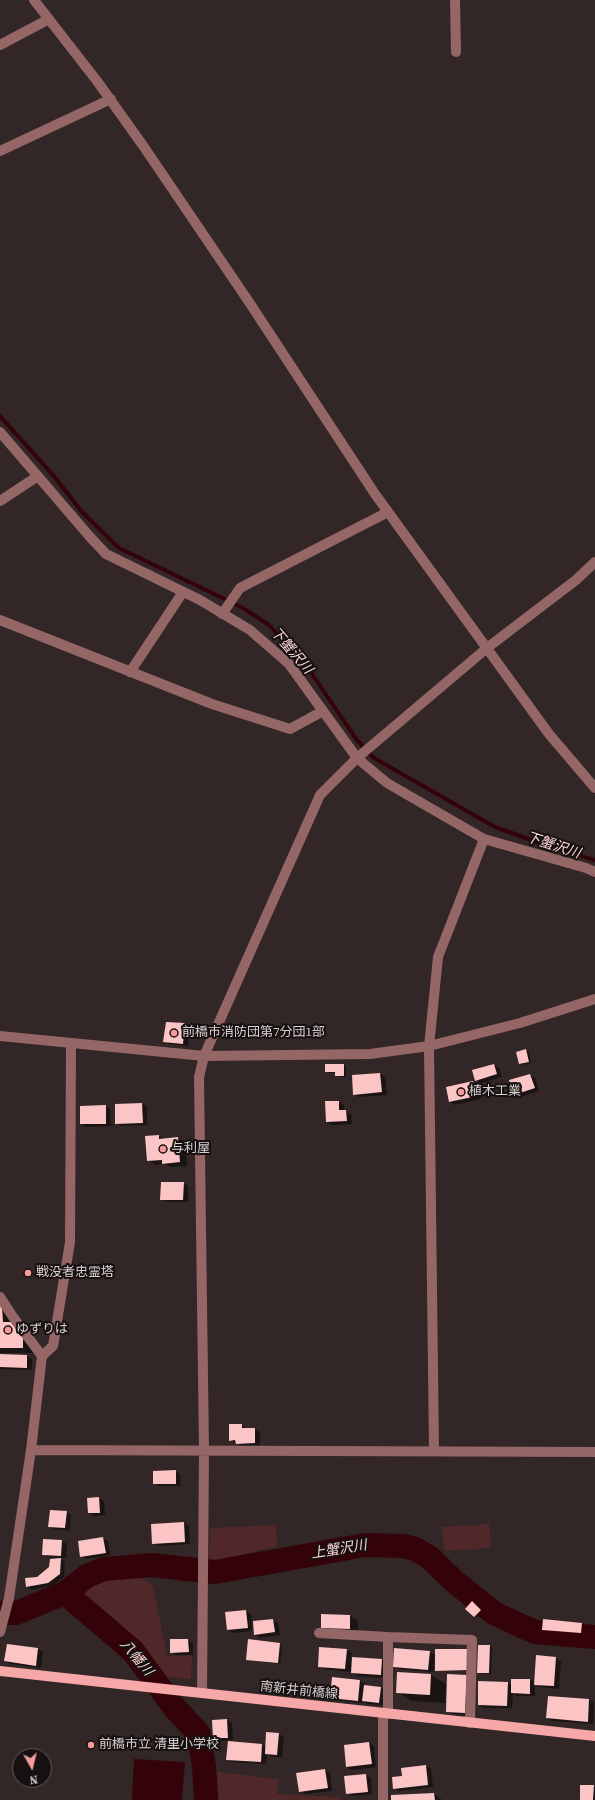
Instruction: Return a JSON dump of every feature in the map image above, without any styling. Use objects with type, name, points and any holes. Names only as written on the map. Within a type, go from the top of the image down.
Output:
[{"type":"main road","name":"南新井前橋線","points":[[0,1671],[595,1736]]},
{"type":"street","points":[[34,0],[111,99],[249,302],[388,512],[549,734],[595,788]]},
{"type":"street","points":[[455,0],[456,52]]},
{"type":"street","points":[[0,45],[49,19]]},
{"type":"street","points":[[0,151],[111,99]]},
{"type":"street","points":[[0,432],[106,554],[183,592],[250,630],[289,664],[357,758],[387,783],[484,839],[586,868],[595,872]]},
{"type":"street","points":[[0,501],[38,476]]},
{"type":"street","points":[[222,614],[240,588],[388,512]]},
{"type":"street","points":[[202,1693],[204,1451],[199,1077],[204,1056],[320,795],[357,758],[487,648],[576,580],[595,562]]},
{"type":"street","points":[[130,672],[183,592]]},
{"type":"street","points":[[0,620],[212,704],[290,729],[323,711]]},
{"type":"street","points":[[434,1450],[429,1046],[438,957],[484,839]]},
{"type":"street","points":[[0,1036],[204,1056],[370,1054],[429,1046],[520,1023],[595,999]]},
{"type":"street","points":[[1,1627],[31,1450],[42,1356],[53,1346],[70,1242],[71,1044]]},
{"type":"street","points":[[0,1297],[13,1318],[42,1356]]},
{"type":"street","points":[[31,1450],[434,1450],[595,1452]]},
{"type":"street","points":[[320,1633],[472,1640],[470,1723]]},
{"type":"street","points":[[383,1800],[388,1637]]},
{"type":"shaded area","points":[[489,1524],[491,1548],[444,1551],[442,1527]]},
{"type":"shaded area","points":[[276,1525],[277,1546],[219,1560],[209,1560],[210,1528]]},
{"type":"shaded area","points":[[133,1571],[153,1586],[167,1656],[192,1656],[191,1679],[162,1676],[140,1649],[75,1594],[100,1577]]},
{"type":"shaded area","points":[[134,1759],[185,1762],[182,1800],[132,1800]]},
{"type":"shaded area","points":[[217,1772],[278,1779],[277,1794],[341,1797],[341,1800],[219,1800]]},
{"type":"building","name":"前橋市消防団第7分団1部","points":[[166,1022],[185,1023],[183,1044],[163,1042]]},
{"type":"building","points":[[526,1049],[529,1062],[519,1064],[516,1052]]},
{"type":"building","points":[[325,1064],[344,1064],[344,1076],[335,1076],[335,1072],[325,1072]]},
{"type":"building","points":[[494,1064],[497,1074],[475,1081],[472,1070]]},
{"type":"building","points":[[380,1073],[382,1092],[353,1095],[352,1075]]},
{"type":"building","points":[[530,1074],[535,1088],[514,1095],[509,1080]]},
{"type":"building","name":"植木工業","points":[[473,1081],[477,1096],[449,1102],[446,1087]]},
{"type":"building","points":[[325,1101],[339,1101],[339,1110],[346,1110],[347,1121],[326,1122]]},
{"type":"building","points":[[142,1103],[143,1123],[115,1124],[115,1104]]},
{"type":"building","points":[[106,1105],[106,1124],[80,1124],[80,1106]]},
{"type":"building","name":"与利屋","points":[[159,1135],[159,1139],[178,1137],[180,1162],[162,1164],[162,1160],[147,1161],[145,1136]]},
{"type":"building","points":[[161,1182],[184,1182],[183,1200],[160,1200]]},
{"type":"building","name":"ゆずりは","points":[[0,1304],[2,1307],[3,1322],[11,1322],[23,1338],[23,1348],[0,1348]]},
{"type":"building","points":[[0,1354],[27,1355],[27,1368],[0,1367]]},
{"type":"building","points":[[229,1424],[242,1424],[242,1428],[255,1428],[255,1443],[236,1444],[235,1440],[229,1441]]},
{"type":"building","points":[[176,1470],[176,1484],[153,1484],[153,1471]]},
{"type":"building","points":[[99,1497],[100,1513],[88,1513],[87,1498]]},
{"type":"building","points":[[50,1510],[67,1511],[65,1528],[48,1527]]},
{"type":"building","points":[[184,1522],[185,1542],[152,1544],[151,1524]]},
{"type":"building","points":[[103,1537],[106,1553],[80,1557],[78,1541]]},
{"type":"building","points":[[43,1539],[62,1540],[61,1556],[42,1555]]},
{"type":"building","points":[[61,1558],[60,1574],[48,1583],[26,1587],[25,1578],[37,1577],[49,1567],[50,1559]]},
{"type":"building","points":[[472,1601],[481,1610],[474,1617],[465,1609]]},
{"type":"building","points":[[246,1610],[248,1628],[227,1630],[225,1612]]},
{"type":"building","points":[[321,1614],[350,1615],[350,1629],[321,1628]]},
{"type":"building","points":[[273,1619],[275,1632],[254,1635],[253,1621]]},
{"type":"building","points":[[543,1619],[582,1623],[581,1633],[542,1630]]},
{"type":"building","points":[[170,1639],[188,1639],[189,1652],[170,1653]]},
{"type":"building","points":[[248,1639],[280,1643],[278,1663],[246,1660]]},
{"type":"building","points":[[7,1644],[38,1648],[36,1666],[4,1661]]},
{"type":"building","points":[[478,1645],[490,1645],[489,1673],[477,1673]]},
{"type":"building","points":[[319,1647],[347,1649],[345,1669],[318,1667]]},
{"type":"building","points":[[394,1648],[430,1651],[428,1670],[393,1667]]},
{"type":"building","points":[[435,1649],[469,1649],[469,1670],[435,1671]]},
{"type":"building","points":[[536,1655],[556,1657],[554,1686],[534,1685]]},
{"type":"building","points":[[352,1657],[382,1659],[381,1675],[351,1673]]},
{"type":"building","points":[[397,1672],[431,1674],[430,1695],[396,1693]]},
{"type":"building","points":[[447,1674],[467,1675],[465,1713],[446,1712]]},
{"type":"building","points":[[332,1677],[360,1680],[358,1701],[330,1698]]},
{"type":"building","points":[[511,1679],[530,1679],[530,1694],[511,1693]]},
{"type":"building","points":[[478,1681],[508,1682],[507,1706],[478,1705]]},
{"type":"building","points":[[364,1685],[381,1687],[379,1703],[362,1701]]},
{"type":"building","points":[[548,1696],[589,1699],[588,1722],[546,1718]]},
{"type":"building","points":[[227,1719],[228,1738],[213,1738],[212,1720]]},
{"type":"building","points":[[266,1732],[279,1733],[277,1755],[265,1754]]},
{"type":"building","points":[[228,1741],[262,1744],[261,1762],[226,1760]]},
{"type":"building","points":[[369,1742],[372,1764],[346,1767],[344,1745]]},
{"type":"building","points":[[426,1765],[428,1785],[393,1789],[392,1777],[402,1776],[401,1768]]},
{"type":"building","points":[[325,1769],[328,1788],[299,1792],[296,1773]]},
{"type":"building","points":[[366,1774],[368,1792],[346,1794],[344,1776]]},
{"type":"building","points":[[580,1785],[594,1785],[593,1800],[580,1800]]},
{"type":"building","points":[[434,1793],[435,1800],[391,1800],[391,1795]]},
{"type":"waterway","name":"下蟹沢川","points":[[0,416],[53,475],[82,512],[119,548],[243,608],[269,625],[308,668],[356,739],[374,758],[495,827],[548,846],[595,860]]},
{"type":"waterway","name":"上蟹沢川","points":[[0,1613],[16,1613],[65,1593],[87,1576],[104,1569],[152,1565],[215,1572],[365,1545],[403,1546],[415,1549],[429,1557],[455,1582],[494,1613],[515,1623],[535,1632],[595,1637]]},
{"type":"waterway","name":"八幡川","points":[[65,1593],[133,1651],[174,1707],[199,1734],[204,1767],[206,1800]]},
{"type":"place","name":"前橋市消防団第7分団1部","points":[[174,1033]]},
{"type":"place","name":"植木工業","points":[[461,1092]]},
{"type":"place","name":"与利屋","points":[[163,1149]]},
{"type":"place","name":"戦没者忠霊塔","points":[[28,1273]]},
{"type":"place","name":"ゆずりは","points":[[8,1330]]},
{"type":"place","name":"前橋市立 清里小学校","points":[[91,1745]]}]
